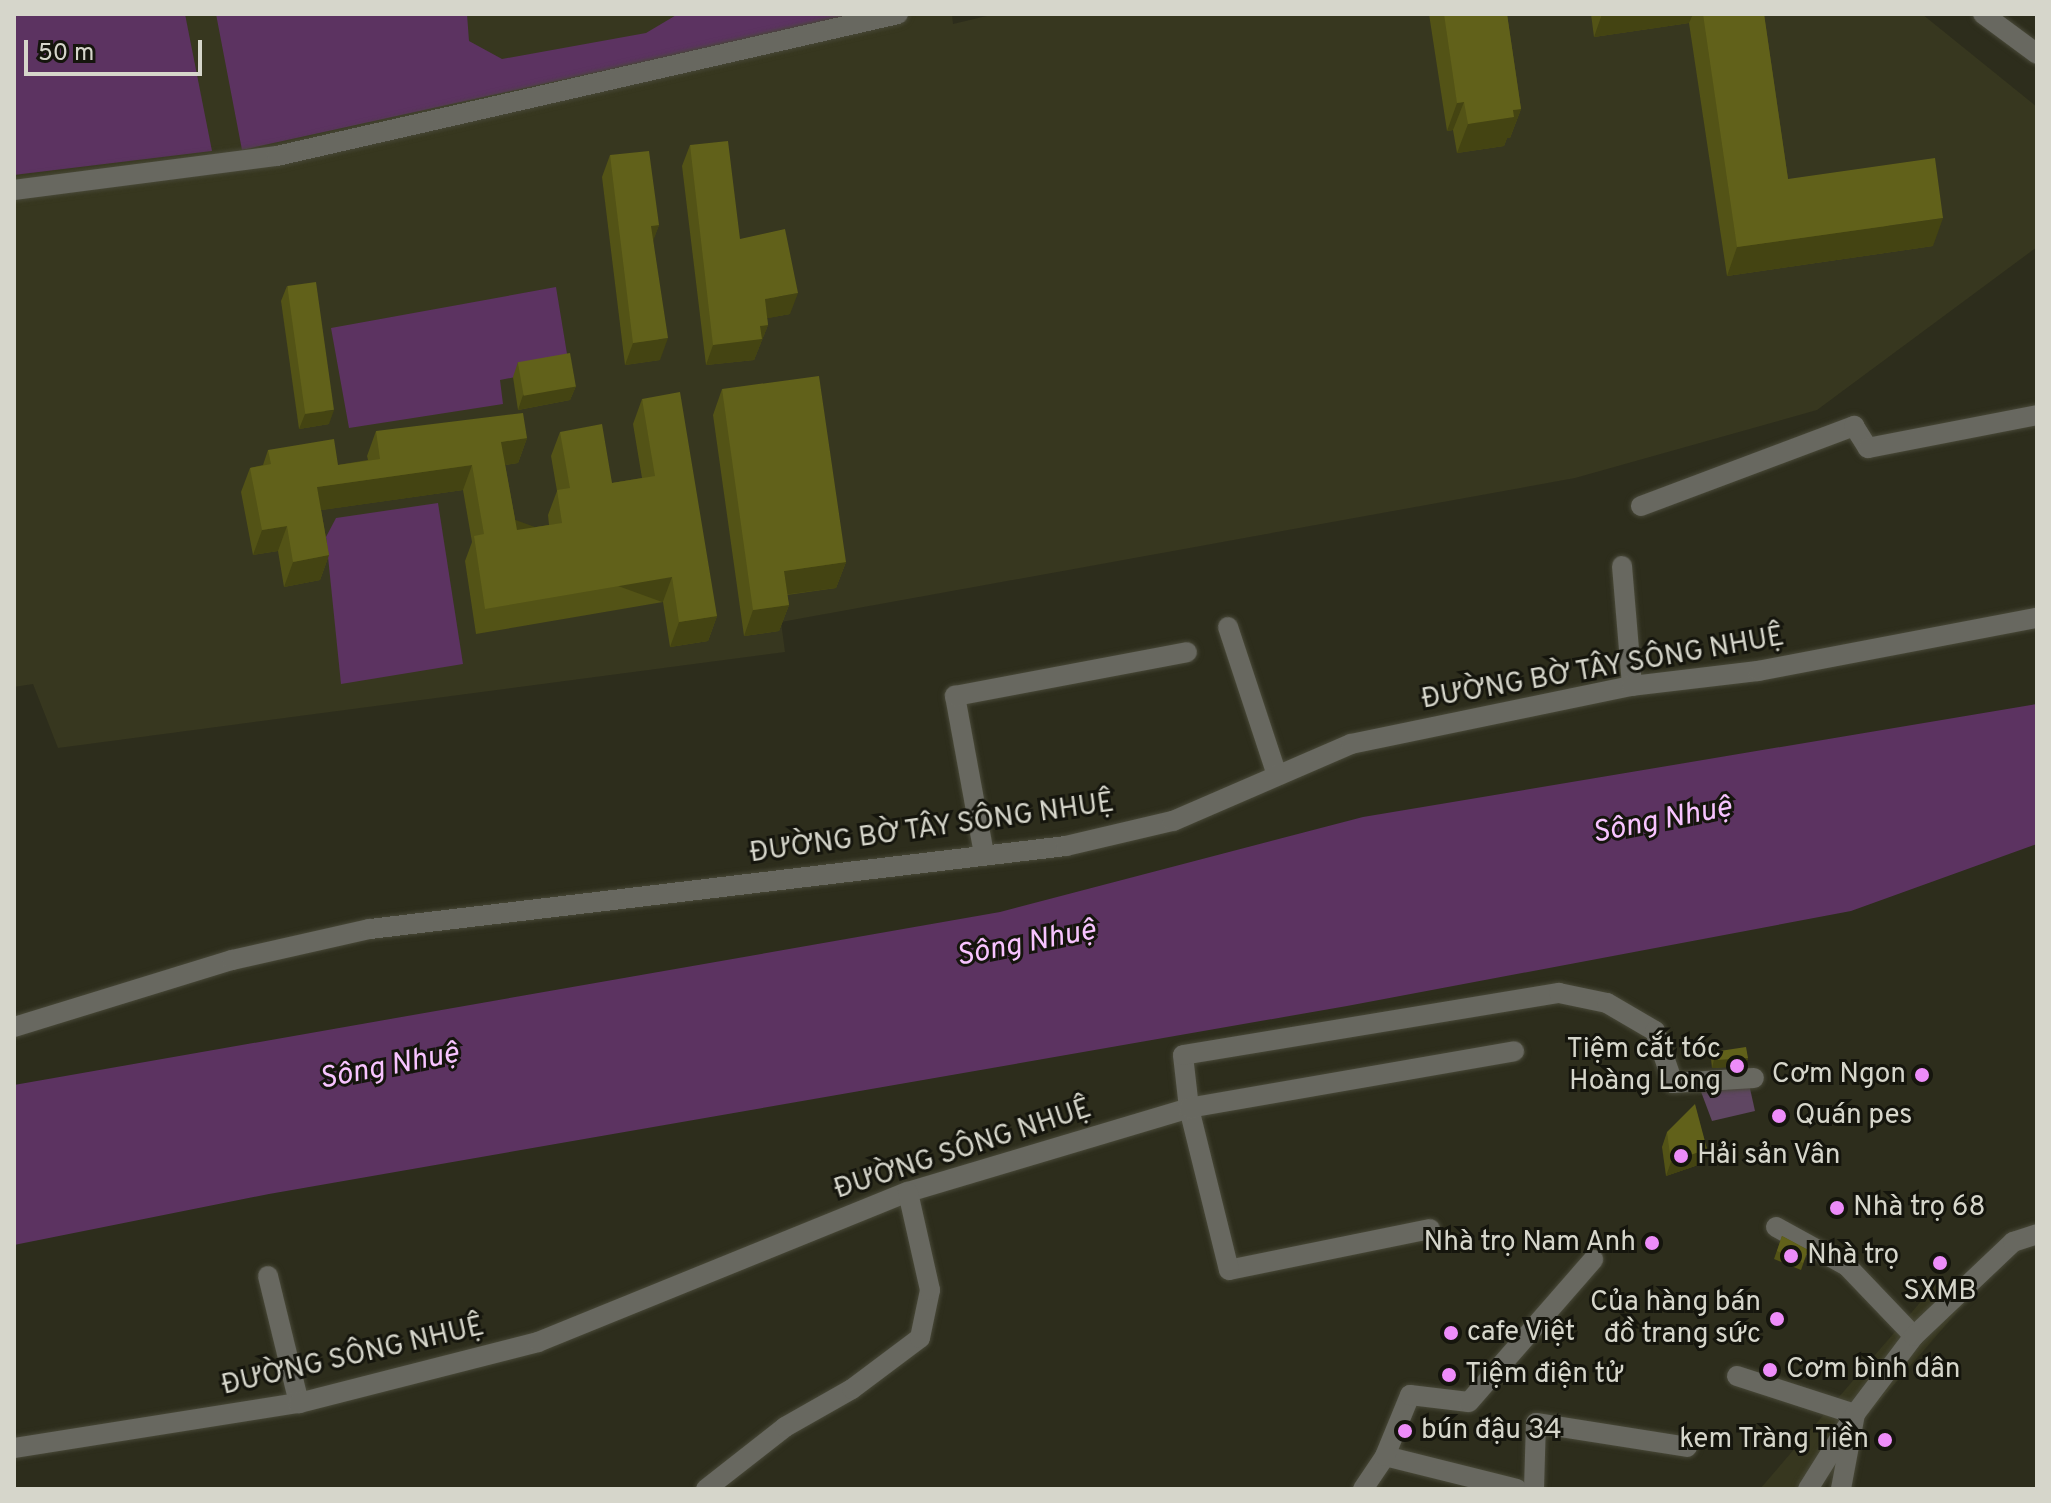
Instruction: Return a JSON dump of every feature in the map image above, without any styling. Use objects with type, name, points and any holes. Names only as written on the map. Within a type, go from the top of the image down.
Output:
[{"type":"street","points":[[14,190],[277,156],[898,14]]},
{"type":"street","points":[[1983,14],[2037,54]]},
{"type":"street","points":[[1641,506],[1854,426],[1868,448],[2037,415]]},
{"type":"street","points":[[1622,566],[1632,686]]},
{"type":"street","name":"ĐƯỜNG BỜ TÂY SÔNG NHUỆ","points":[[14,1027],[232,960],[370,929],[1066,846],[1173,821],[1351,744],[1632,686],[1758,671],[2037,618]]},
{"type":"street","points":[[1228,627],[1277,775]]},
{"type":"street","points":[[984,854],[955,696],[1187,652]]},
{"type":"street","points":[[1430,1229],[1229,1270],[1189,1108],[1183,1055],[1559,993],[1607,1003],[1655,1031],[1673,1083],[1754,1078]]},
{"type":"street","name":"ĐƯỜNG SÔNG NHUỆ","points":[[14,1448],[299,1403],[538,1342],[908,1192],[1189,1108],[1514,1051]]},
{"type":"street","points":[[706,1489],[785,1427],[852,1389],[920,1338],[930,1290],[908,1192]]},
{"type":"street","points":[[1776,1227],[1847,1266],[1914,1336]]},
{"type":"street","points":[[1808,1489],[1855,1414],[1914,1336],[2013,1242],[2037,1234]]},
{"type":"street","points":[[1363,1489],[1385,1456],[1410,1395],[1469,1402],[1593,1260]]},
{"type":"street","points":[[268,1276],[299,1403]]},
{"type":"street","points":[[1737,1376],[1855,1414]]},
{"type":"street","points":[[1841,1489],[1855,1414]]},
{"type":"street","points":[[1534,1489],[1536,1423],[1687,1447]]},
{"type":"street","points":[[1385,1456],[1517,1489]]},
{"type":"shaded area","points":[[14,14],[952,14],[953,24],[995,14],[1922,14],[2037,107],[2037,247],[1817,410],[1575,478],[781,622],[785,652],[58,748],[33,684],[14,687]]},
{"type":"shaded area","points":[[1749,1084],[1755,1111],[1712,1121],[1700,1089]]},
{"type":"shaded area","points":[[1942,1277],[1964,1304],[1803,1489],[1760,1489]]},
{"type":"water","points":[[14,14],[185,14],[212,151],[14,175]]},
{"type":"water","points":[[216,14],[467,14],[469,41],[502,59],[646,33],[678,14],[863,14],[242,150]]},
{"type":"water","points":[[556,287],[569,366],[500,380],[503,404],[349,428],[331,328]]},
{"type":"water","points":[[438,503],[463,664],[341,684],[326,537],[336,518]]},
{"type":"water","name":"Sông Nhuệ","points":[[2037,704],[2037,844],[1851,911],[1347,1006],[269,1194],[14,1245],[14,1085],[1000,912],[1363,817]]},
{"type":"building","points":[[1444,14],[1507,14],[1521,109],[1513,110],[1514,117],[1468,124],[1464,102],[1457,103]]},
{"type":"building","points":[[1703,14],[1764,14],[1788,179],[1935,158],[1943,218],[1737,247]]},
{"type":"building","points":[[728,141],[740,239],[785,229],[798,293],[765,299],[768,325],[760,326],[762,339],[713,345],[690,145]]},
{"type":"building","points":[[649,151],[659,225],[651,226],[668,338],[633,343],[610,155]]},
{"type":"building","points":[[316,282],[334,410],[305,414],[287,286]]},
{"type":"building","points":[[570,353],[576,386],[524,396],[518,362]]},
{"type":"building","points":[[819,376],[846,562],[784,571],[789,605],[753,610],[722,389]]},
{"type":"building","points":[[680,392],[717,616],[679,622],[672,577],[485,609],[474,536],[484,534],[472,465],[317,487],[329,555],[293,562],[287,526],[262,530],[250,468],[271,464],[268,450],[334,439],[338,465],[380,459],[376,431],[523,413],[527,438],[501,442],[517,530],[562,523],[557,490],[570,488],[560,432],[602,424],[612,483],[655,476],[642,399]]},
{"type":"building","points":[[1746,1047],[1748,1058],[1714,1060],[1713,1052]]},
{"type":"building","points":[[1695,1104],[1707,1149],[1671,1162],[1667,1132]]},
{"type":"building","points":[[1782,1236],[1808,1250],[1803,1263],[1777,1251]]},
{"type":"place","name":"Tiệm cắt tóc Hoàng Long","points":[[1737,1066]]},
{"type":"place","name":"Cơm Ngon","points":[[1922,1075]]},
{"type":"place","name":"Quán pes","points":[[1779,1116]]},
{"type":"place","name":"Hải sản Vân","points":[[1681,1156]]},
{"type":"place","name":"Nhà trọ 68","points":[[1837,1208]]},
{"type":"place","name":"Nhà trọ Nam Anh","points":[[1652,1243]]},
{"type":"place","name":"Nhà trọ","points":[[1791,1256]]},
{"type":"place","name":"SXMB","points":[[1940,1263]]},
{"type":"place","name":"Của hàng bán đồ trang sức","points":[[1777,1319]]},
{"type":"place","name":"cafe Việt","points":[[1451,1333]]},
{"type":"place","name":"Cơm bình dân","points":[[1770,1370]]},
{"type":"place","name":"Tiệm điện tử","points":[[1449,1375]]},
{"type":"place","name":"bún đậu 34","points":[[1405,1431]]},
{"type":"place","name":"kem Tràng Tiền","points":[[1885,1440]]}]
